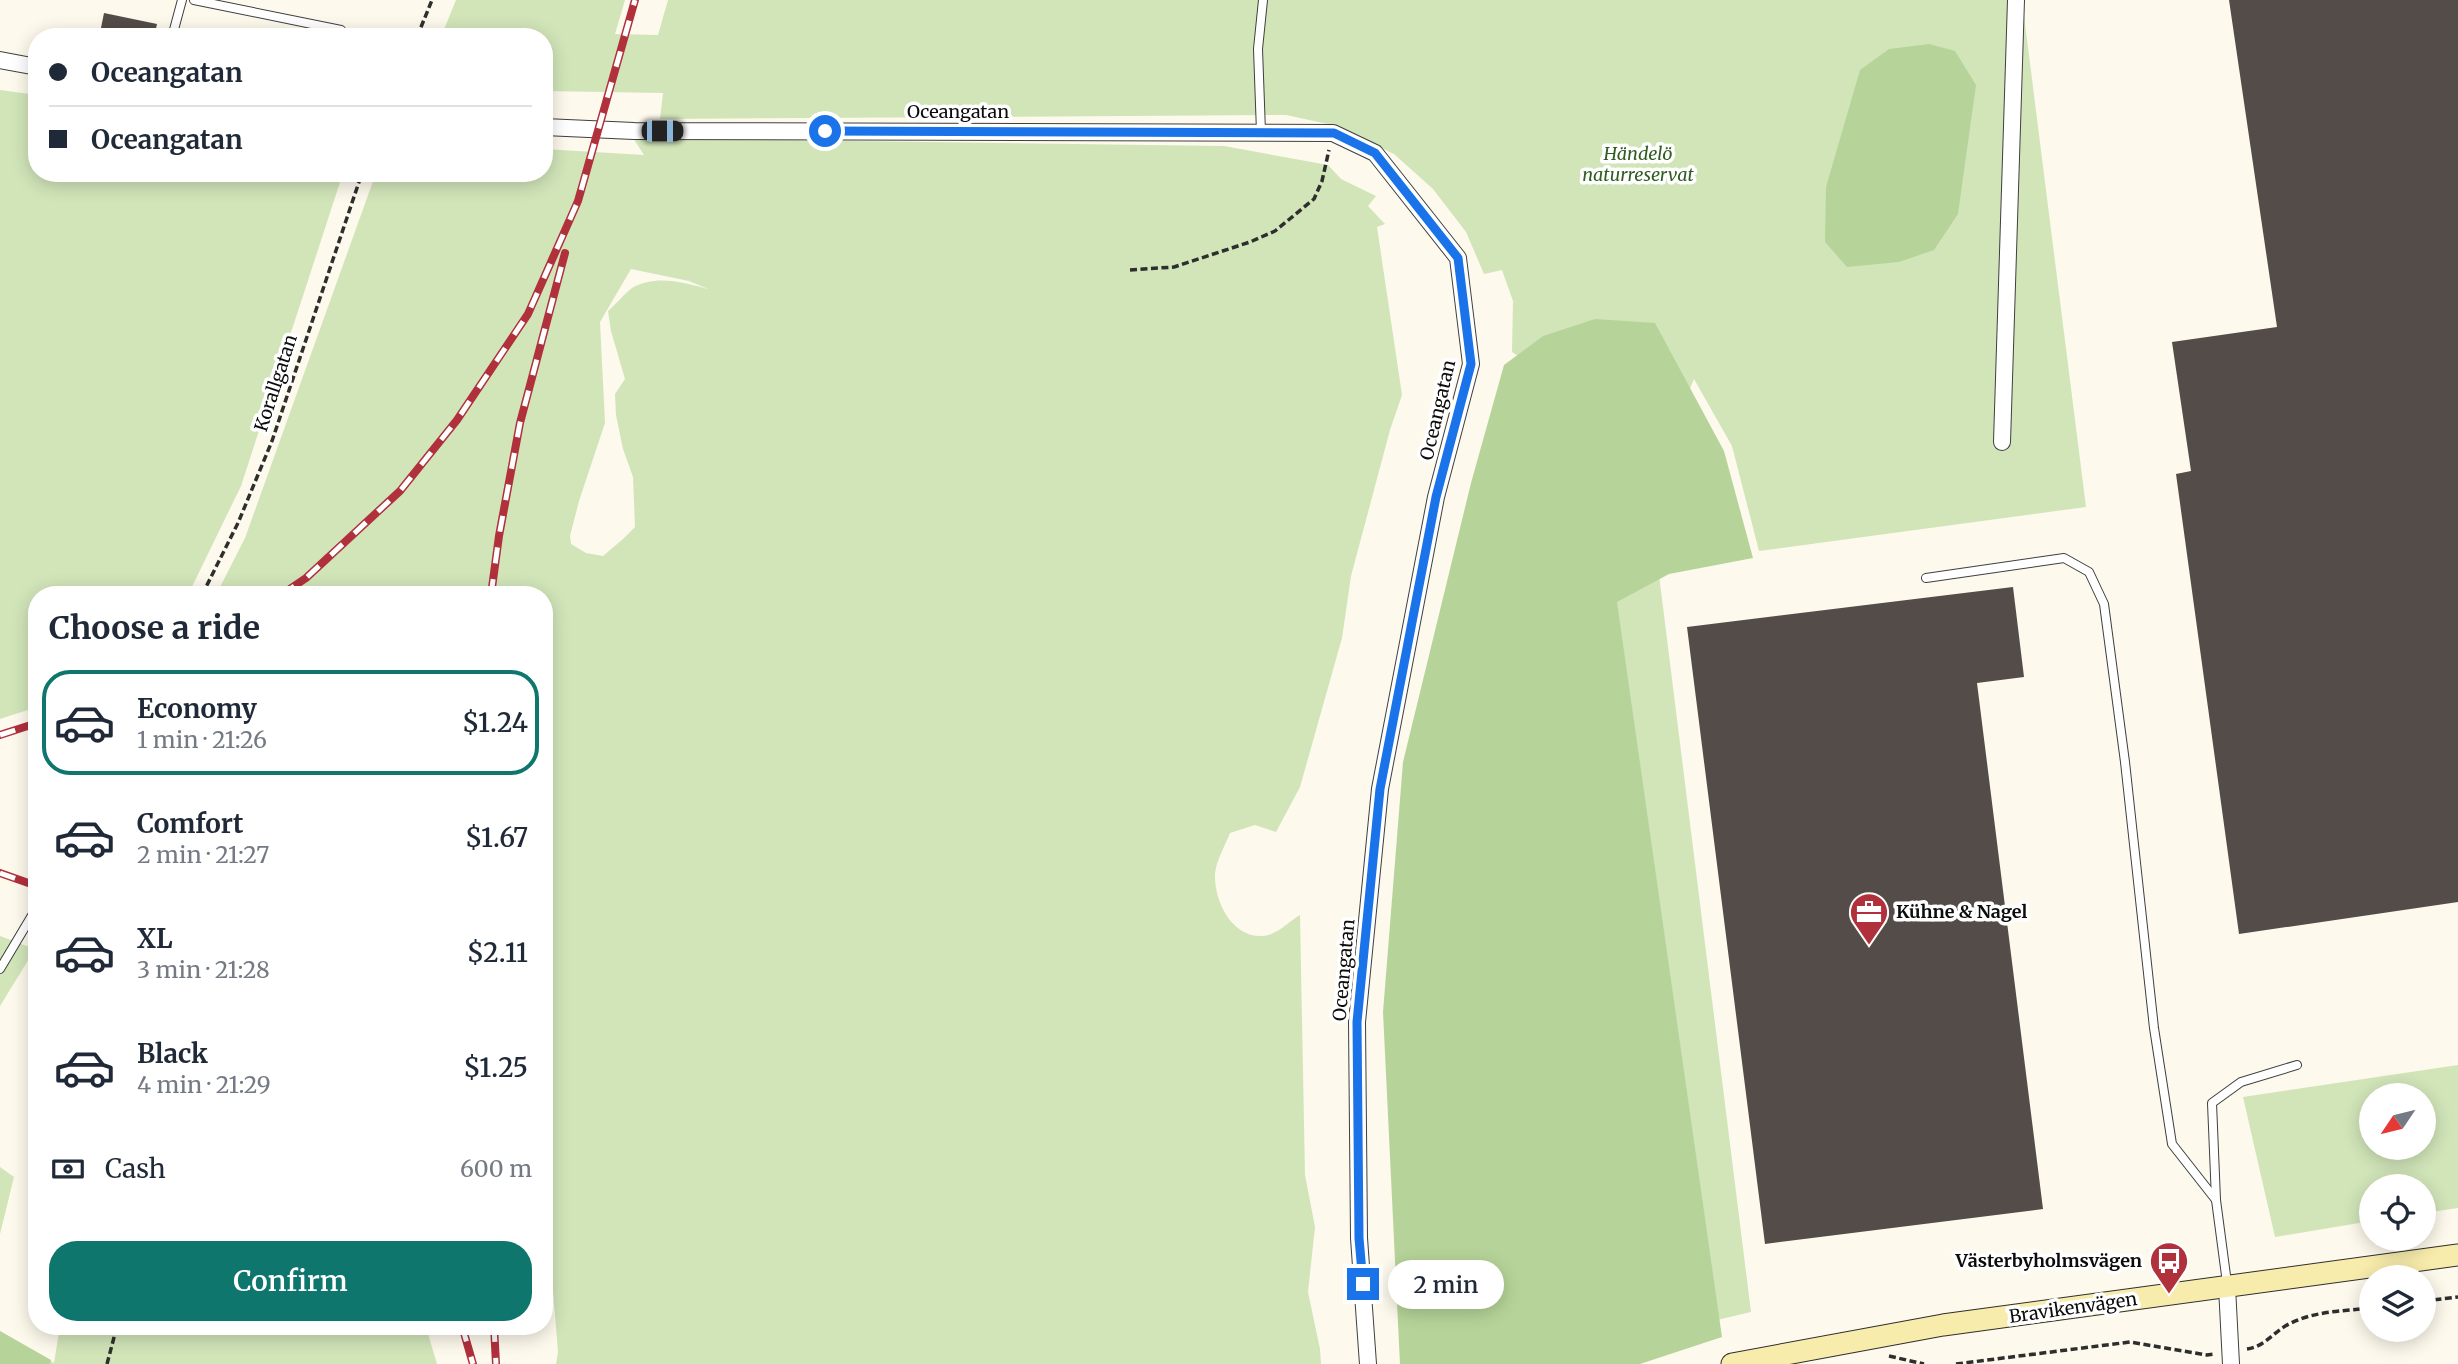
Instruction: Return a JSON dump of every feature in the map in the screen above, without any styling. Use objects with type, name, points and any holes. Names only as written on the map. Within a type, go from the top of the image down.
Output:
[{"type":"street","points":[[2002,442],[2016,0]]},
{"type":"street","points":[[0,60],[28,65]]},
{"type":"street","name":"Oceangatan","points":[[553,127],[634,131],[1334,133],[1375,153],[1458,258],[1471,364],[1436,497],[1380,789],[1357,1022],[1359,1238],[1368,1364]]},
{"type":"street","name":"Bravikenvägen","points":[[1732,1364],[1943,1325],[2458,1255]]},
{"type":"street","points":[[2227,1287],[2231,1358]]},
{"type":"lane","points":[[174,28],[182,0]]},
{"type":"lane","points":[[194,0],[331,28]]},
{"type":"lane","points":[[1261,132],[1258,49],[1263,0]]},
{"type":"lane","points":[[1926,578],[2064,558],[2089,572],[2104,604],[2126,762],[2154,1028],[2172,1144],[2217,1200]]},
{"type":"lane","points":[[0,969],[28,922]]},
{"type":"lane","points":[[2227,1287],[2217,1200],[2212,1102],[2241,1082],[2297,1065]]},
{"type":"path","points":[[421,28],[432,0]]},
{"type":"path","points":[[1130,270],[1174,267],[1275,232],[1314,200],[1322,181],[1334,133]]},
{"type":"path","name":"Korallgatan","points":[[206,586],[238,523],[272,441],[359,182]]},
{"type":"path","points":[[2436,1300],[2458,1297]]},
{"type":"path","points":[[1956,1364],[2130,1342],[2231,1358],[2260,1347],[2287,1325],[2310,1315],[2359,1309]]},
{"type":"path","points":[[107,1364],[115,1335]]},
{"type":"path","points":[[2205,1364],[2207,1355]]},
{"type":"green space","name":"Händelö naturreservat","points":[[456,0],[625,0],[615,34],[658,35],[668,0],[2022,0],[2086,507],[1759,551],[1732,446],[1694,379],[1648,487],[1751,1312],[1529,1364],[1540,371],[1512,352],[1513,301],[1502,270],[1484,274],[1466,232],[1433,189],[1394,154],[1337,126],[1286,115],[660,119],[663,93],[553,91],[553,28],[445,28]]},
{"type":"green space","points":[[1929,44],[1955,51],[1976,85],[1958,214],[1934,250],[1899,262],[1847,267],[1825,242],[1826,187],[1860,70],[1889,49]]},
{"type":"green space","points":[[0,90],[28,94],[28,182],[340,182],[241,486],[192,586],[28,586],[28,710],[0,719]]},
{"type":"green space","points":[[633,138],[1224,146],[1328,165],[1341,179],[1376,196],[1368,206],[1385,224],[1377,227],[1402,395],[1351,576],[1342,638],[1300,787],[1276,832],[1255,825],[1230,833],[1215,874],[1222,906],[1227,916],[1242,931],[1252,935],[1268,935],[1300,915],[1305,1175],[1315,1227],[1308,1292],[1321,1364],[556,1364],[558,1352],[553,1290],[553,586],[221,586],[245,538],[373,182],[553,182],[553,150],[644,155]],"holes":[[[631,269],[689,281],[708,289],[670,281],[651,281],[632,288],[608,311],[625,379],[615,394],[616,415],[623,449],[633,477],[635,527],[603,556],[586,553],[571,544],[570,536],[605,423],[600,322]]]},
{"type":"green space","points":[[1595,319],[1655,323],[1724,451],[1753,558],[1669,574],[1617,602],[1722,1337],[1640,1364],[1400,1364],[1383,1012],[1403,762],[1471,483],[1504,365],[1543,336]]},
{"type":"green space","points":[[0,936],[28,946],[28,960],[0,1006]]},
{"type":"green space","points":[[2458,1065],[2458,1208],[2436,1211],[2436,1174],[2359,1174],[2359,1223],[2275,1237],[2243,1097]]},
{"type":"green space","points":[[0,1167],[14,1177],[0,1234]]},
{"type":"green space","points":[[0,1331],[54,1363],[59,1335],[428,1335],[437,1364],[0,1364]]},
{"type":"green space","points":[[0,1331],[51,1360],[50,1364],[0,1364]]},
{"type":"building","points":[[2229,0],[2458,0],[2458,902],[2239,934],[2176,474],[2191,471],[2172,342],[2277,327]]},
{"type":"building","points":[[104,13],[157,24],[156,28],[101,28]]},
{"type":"building","name":"Kühne & Nagel","points":[[2013,587],[2024,677],[1977,683],[2043,1209],[1765,1244],[1687,627]]},
{"type":"railway","points":[[294,586],[400,491],[457,420],[528,314],[578,201],[635,0]]},
{"type":"railway","points":[[492,586],[520,423],[565,253]]},
{"type":"railway","points":[[0,735],[28,726]]},
{"type":"railway","points":[[0,873],[28,883]]},
{"type":"railway","points":[[465,1335],[473,1364]]},
{"type":"railway","points":[[494,1335],[496,1364]]},
{"type":"place","name":"Kühne & Nagel","points":[[1869,946]]},
{"type":"place","name":"Västerbyholmsvägen","points":[[2169,1295]]},
{"type":"route","points":[[825,131],[1334,133],[1375,153],[1458,258],[1471,364],[1436,497],[1380,789],[1357,1022],[1359,1238],[1363,1284]]}]
